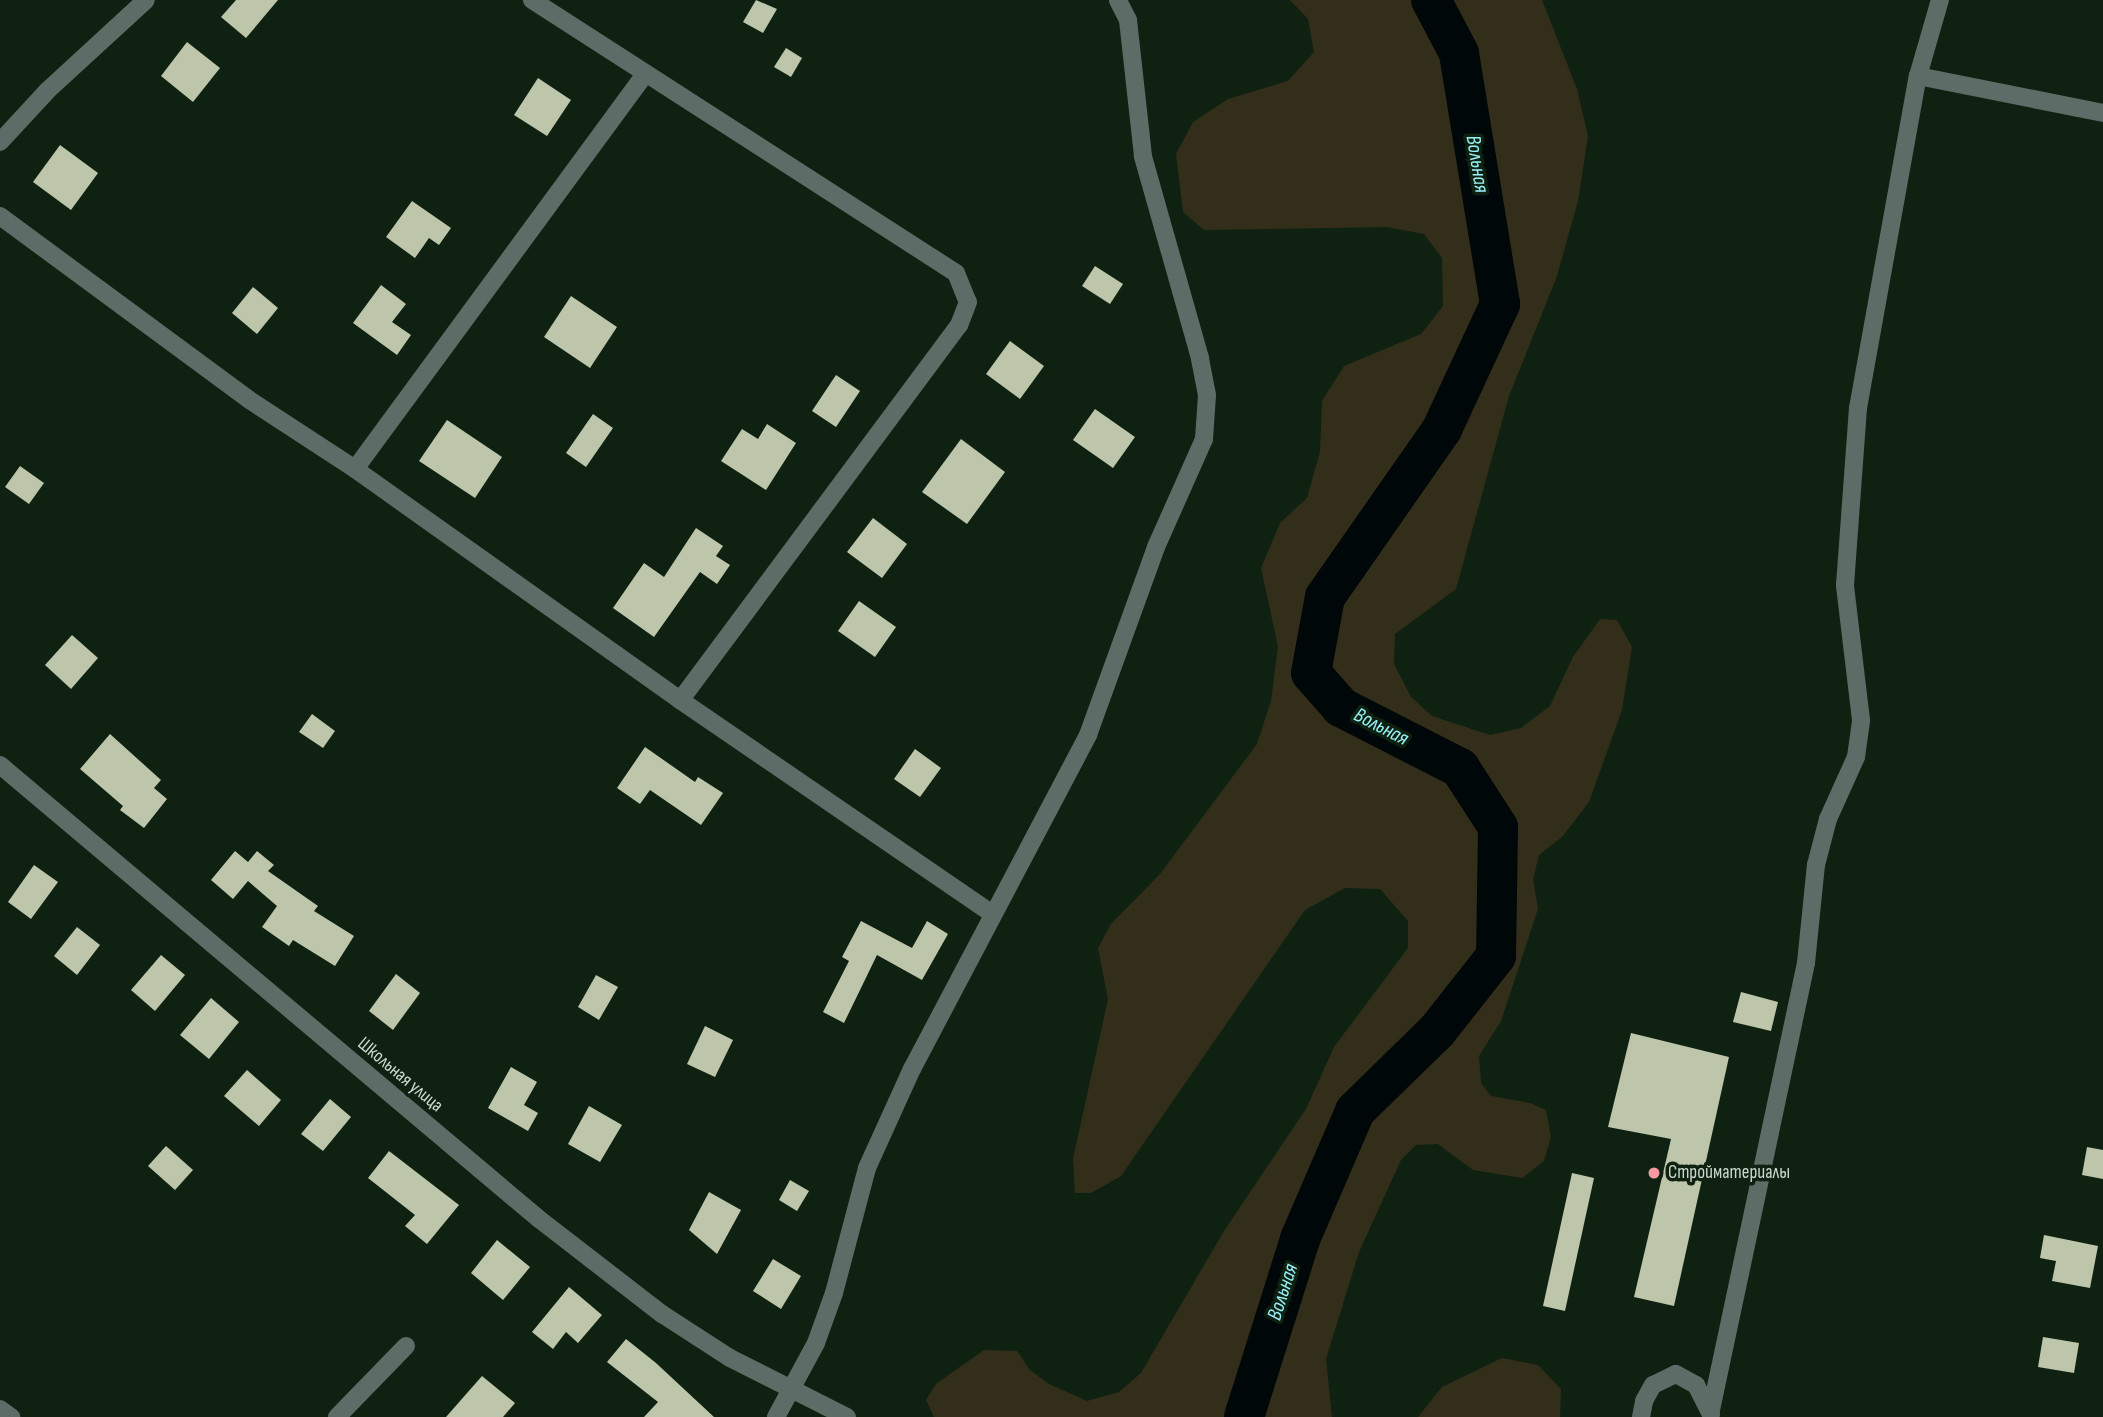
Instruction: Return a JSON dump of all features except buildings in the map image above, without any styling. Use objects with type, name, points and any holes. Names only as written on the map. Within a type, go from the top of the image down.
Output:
[{"type":"street","points":[[0,142],[56,82],[146,0]]},
{"type":"street","points":[[533,0],[644,75],[956,273],[968,302],[959,325],[680,700]]},
{"type":"street","points":[[776,1417],[816,1343],[834,1293],[867,1168],[912,1069],[992,914],[1059,795],[1088,735],[1156,547],[1204,439],[1207,395],[1200,358],[1143,156],[1128,20],[1118,0]]},
{"type":"street","points":[[1711,1414],[1806,963],[1816,865],[1828,819],[1856,757],[1861,720],[1845,585],[1858,408],[1918,76],[1940,0]]},
{"type":"street","points":[[355,469],[644,75]]},
{"type":"street","points":[[1918,76],[2103,113]]},
{"type":"street","points":[[0,216],[248,399],[355,469],[680,700],[992,914]]},
{"type":"street","name":"Школьная улица","points":[[0,765],[539,1219],[662,1314],[730,1358],[791,1392],[847,1417]]},
{"type":"street","points":[[337,1417],[406,1346]]},
{"type":"street","points":[[1641,1417],[1644,1401],[1653,1385],[1676,1374],[1696,1385],[1711,1414]]},
{"type":"street","points":[[0,1409],[11,1417]]},
{"type":"shaded area","points":[[1290,0],[1542,0],[1577,89],[1588,136],[1578,201],[1557,276],[1509,396],[1456,589],[1395,634],[1394,664],[1411,697],[1432,716],[1490,735],[1521,728],[1550,706],[1573,657],[1600,619],[1617,620],[1632,647],[1622,710],[1589,802],[1562,837],[1539,855],[1533,879],[1538,909],[1501,1021],[1479,1056],[1481,1083],[1491,1096],[1530,1103],[1546,1110],[1551,1137],[1544,1161],[1522,1178],[1473,1170],[1438,1144],[1416,1145],[1401,1160],[1359,1252],[1326,1359],[1332,1417],[934,1417],[926,1400],[936,1384],[984,1350],[1017,1351],[1030,1370],[1049,1384],[1087,1401],[1119,1392],[1141,1373],[1224,1231],[1306,1109],[1334,1047],[1408,948],[1408,921],[1380,889],[1345,888],[1305,910],[1121,1176],[1091,1193],[1075,1193],[1073,1159],[1108,999],[1098,948],[1111,924],[1160,874],[1257,744],[1271,701],[1278,647],[1261,568],[1280,523],[1307,498],[1320,452],[1322,401],[1344,366],[1421,334],[1443,306],[1442,258],[1424,234],[1387,227],[1204,230],[1183,212],[1176,154],[1193,122],[1228,99],[1288,81],[1314,52],[1308,19]]},
{"type":"shaded area","points":[[1502,1358],[1538,1365],[1561,1389],[1560,1417],[1418,1417],[1442,1387]]},
{"type":"waterway","name":"Вольная","points":[[1244,1417],[1300,1239],[1355,1111],[1437,1031],[1496,956],[1498,827],[1460,768],[1341,707],[1311,673],[1325,597],[1442,429],[1500,304],[1459,53],[1431,0]]},
{"type":"place","name":"Стройматериалы","points":[[1654,1173]]}]
